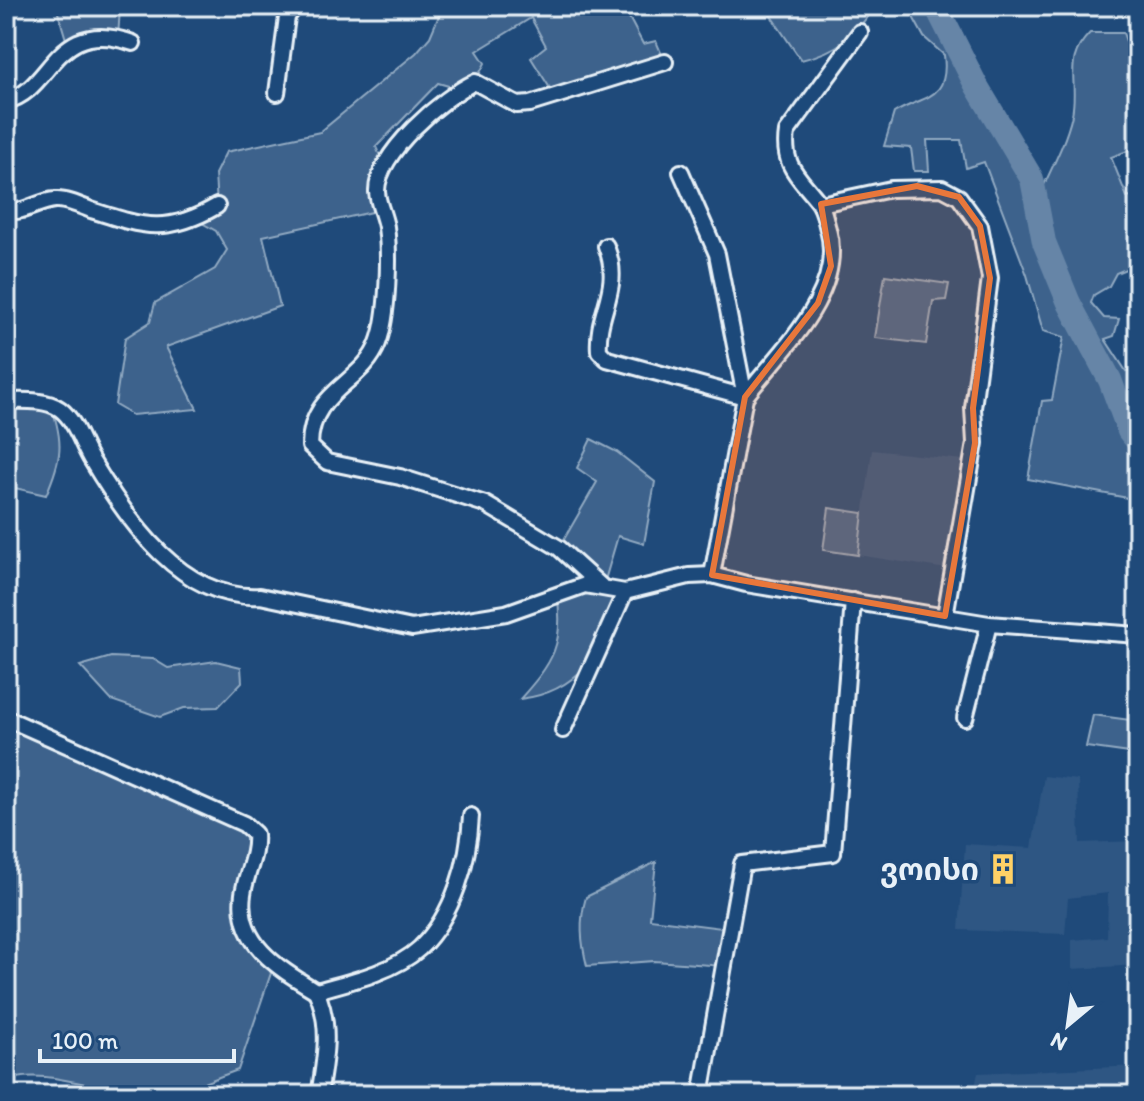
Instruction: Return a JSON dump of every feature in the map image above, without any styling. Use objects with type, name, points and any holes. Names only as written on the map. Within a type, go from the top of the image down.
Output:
[{"type":"street","points":[[277,93],[287,17],[295,6]]},
{"type":"street","points":[[745,397],[818,303],[831,266],[830,237],[821,204],[796,175],[784,152],[787,132],[860,32]]},
{"type":"street","points":[[6,101],[18,99],[33,86],[68,46],[118,38],[133,43]]},
{"type":"street","points":[[602,588],[559,548],[485,504],[400,477],[327,462],[310,446],[310,435],[325,400],[377,347],[382,329],[387,242],[377,190],[384,165],[435,107],[475,82],[517,105],[530,104],[665,62]]},
{"type":"street","points":[[681,172],[717,254],[745,397],[712,575]]},
{"type":"street","points":[[821,204],[891,189],[942,188],[959,197],[980,226],[990,278],[973,408],[975,443],[945,616]]},
{"type":"street","points":[[6,210],[13,212],[56,200],[115,218],[166,228],[195,219],[217,206]]},
{"type":"street","points":[[606,246],[612,263],[614,287],[598,338],[599,351],[607,359],[745,397]]},
{"type":"street","points":[[6,401],[34,401],[58,408],[77,431],[109,489],[166,561],[238,598],[260,596],[412,628],[506,613],[585,585],[625,592],[689,576],[712,575],[759,586],[989,624],[1138,635]]},
{"type":"street","points":[[563,730],[625,592]]},
{"type":"street","points":[[701,1095],[742,864],[833,853],[853,601]]},
{"type":"street","points":[[965,718],[989,624]]},
{"type":"street","points":[[6,718],[244,824],[255,834],[256,846],[243,895],[243,923],[258,949],[274,964],[316,991],[324,1007],[327,1044],[319,1095]]},
{"type":"street","points":[[316,991],[388,967],[420,948],[457,886],[469,849],[471,816]]},
{"type":"highlighted area","points":[[917,186],[959,197],[980,226],[990,278],[973,408],[975,443],[945,616],[712,575],[745,397],[818,303],[831,266],[821,204]]},
{"type":"shaded area","points":[[56,6],[166,6],[164,13],[120,8],[118,38],[68,46]]},
{"type":"shaded area","points":[[443,6],[623,6],[643,44],[656,41],[665,62],[555,96],[531,58],[546,46],[531,18],[477,51],[485,63],[475,82],[459,89],[438,83],[376,147],[384,165],[381,210],[263,236],[280,306],[166,347],[197,409],[132,415],[115,405],[125,338],[150,322],[155,303],[215,269],[227,250],[216,231],[195,219],[217,206],[215,174],[226,152],[320,132],[416,53],[430,37]]},
{"type":"shaded area","points":[[754,6],[874,6],[844,41],[801,60],[769,13]]},
{"type":"shaded area","points":[[907,6],[936,6],[976,85],[1032,179],[1044,185],[1064,142],[1072,115],[1074,62],[1081,43],[1090,33],[1123,33],[1138,74],[1138,97],[1134,100],[1138,110],[1138,147],[1111,157],[1127,197],[1138,194],[1138,264],[1116,273],[1109,286],[1094,295],[1091,303],[1104,318],[1119,319],[1114,336],[1105,339],[1126,371],[1138,368],[1138,500],[1028,479],[1042,401],[1052,400],[1064,337],[1043,331],[1027,275],[984,162],[966,168],[961,140],[927,140],[929,171],[914,171],[911,148],[884,146],[894,113],[938,89],[945,70],[944,55],[924,37]]},
{"type":"shaded area","points":[[885,275],[949,284],[946,300],[933,301],[926,344],[875,338]]},
{"type":"shaded area","points":[[6,402],[51,405],[58,430],[59,450],[46,495],[6,486]]},
{"type":"shaded area","points":[[591,439],[617,452],[655,482],[644,544],[618,536],[603,587],[625,592],[608,630],[588,662],[576,676],[561,686],[520,699],[541,674],[554,651],[559,626],[557,593],[600,588],[559,548],[597,482],[577,468]]},
{"type":"shaded area","points":[[872,450],[972,461],[953,570],[858,555]]},
{"type":"shaded area","points":[[829,508],[863,513],[858,555],[823,550]]},
{"type":"shaded area","points":[[111,657],[153,659],[168,668],[216,661],[241,667],[242,682],[218,707],[184,708],[160,717],[111,700],[80,666]]},
{"type":"shaded area","points":[[1093,715],[1138,721],[1137,754],[1086,747]]},
{"type":"shaded area","points":[[6,718],[255,833],[243,895],[258,949],[271,973],[238,1070],[161,1095],[143,1095],[39,1077],[21,1077],[6,1082]]},
{"type":"shaded area","points":[[1044,776],[1078,780],[1080,843],[1138,841],[1138,965],[1072,969],[1072,940],[1107,937],[1108,893],[1068,898],[1065,934],[959,930],[965,844],[1032,848]]},
{"type":"shaded area","points":[[656,862],[650,919],[730,929],[724,966],[654,961],[587,966],[582,932],[586,897]]},
{"type":"shaded area","points":[[1138,1066],[1138,1095],[973,1095],[978,1073]]},
{"type":"waterway","points":[[936,6],[976,85],[1032,179],[1044,242],[1069,303],[1110,380],[1129,431],[1138,442]]},
{"type":"place","name":"ვოისი","points":[[1003,869]]}]
